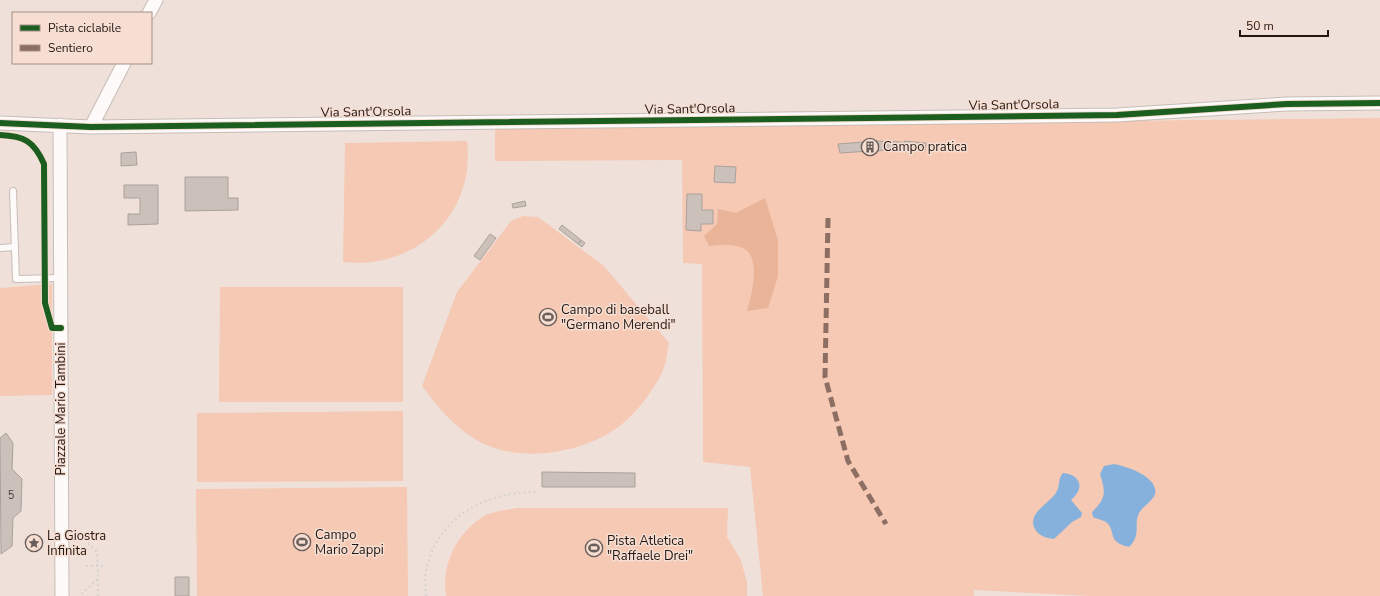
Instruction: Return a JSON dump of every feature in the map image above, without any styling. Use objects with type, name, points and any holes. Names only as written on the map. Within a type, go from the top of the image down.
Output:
[{"type":"street","points":[[150,12],[156,0]]},
{"type":"street","points":[[91,126],[123,64]]},
{"type":"street","name":"Via Sant'Orsola","points":[[0,123],[91,126],[1117,115],[1287,104],[1380,103]]},
{"type":"street","name":"Piazzale Mario Tambini","points":[[60,125],[61,596]]},
{"type":"lane","points":[[13,191],[16,279],[60,278]]},
{"type":"lane","points":[[0,248],[15,247]]},
{"type":"path","points":[[426,596],[426,572],[432,551],[443,532],[458,517],[478,504],[498,495],[515,492],[535,492]]},
{"type":"path","points":[[72,528],[97,552],[98,596]]},
{"type":"path","points":[[86,566],[106,566]]},
{"type":"path","points":[[80,596],[98,579]]},
{"type":"shaded area","points":[[1380,118],[1380,596],[1090,596],[974,590],[974,596],[763,596],[750,467],[703,462],[702,264],[683,263],[682,160],[495,161],[495,128]]},
{"type":"shaded area","points":[[467,141],[467,168],[462,192],[451,214],[435,232],[416,247],[394,257],[369,262],[343,262],[345,143]]},
{"type":"shaded area","points":[[765,198],[778,240],[778,276],[768,308],[747,311],[754,279],[751,255],[746,250],[738,246],[709,246],[704,236],[717,224],[718,209],[736,213]]},
{"type":"shaded area","name":"Campo di baseball \"Germano Merendi\"","points":[[523,216],[538,217],[604,266],[669,343],[665,364],[661,375],[653,389],[627,420],[606,435],[588,443],[550,453],[529,454],[510,452],[492,447],[475,439],[452,422],[422,386],[457,292],[511,221]]},
{"type":"shaded area","points":[[52,284],[52,395],[0,396],[0,288]]},
{"type":"shaded area","points":[[220,287],[403,287],[403,402],[219,402]]},
{"type":"shaded area","points":[[403,411],[403,481],[197,482],[197,413]]},
{"type":"shaded area","name":"Campo Mario Zappi","points":[[407,487],[408,596],[197,596],[196,489]]},
{"type":"shaded area","name":"Pista Atletica \"Raffaele Drei\"","points":[[517,508],[728,508],[727,537],[740,558],[747,582],[747,596],[446,596],[446,572],[449,560],[460,539],[467,530],[486,515]]},
{"type":"water","points":[[1114,464],[1140,473],[1152,482],[1155,488],[1154,497],[1139,513],[1135,538],[1129,547],[1117,542],[1109,525],[1105,521],[1093,517],[1092,512],[1100,503],[1104,495],[1100,474],[1104,466]]},
{"type":"water","points":[[1063,473],[1074,476],[1079,483],[1078,491],[1071,500],[1082,513],[1081,517],[1072,522],[1054,539],[1048,538],[1041,535],[1035,529],[1033,523],[1034,518],[1040,508],[1057,491],[1060,477]]},
{"type":"building","name":"Campo pratica","points":[[875,141],[902,142],[901,149],[840,153],[838,144]]},
{"type":"building","points":[[904,141],[926,143],[925,150],[904,148]]},
{"type":"building","points":[[136,152],[137,165],[121,166],[121,153]]},
{"type":"building","points":[[715,166],[736,167],[735,183],[714,182]]},
{"type":"building","points":[[185,177],[228,177],[228,198],[238,198],[238,210],[185,211]]},
{"type":"building","points":[[124,185],[158,185],[158,224],[128,225],[128,214],[140,214],[140,198],[124,198]]},
{"type":"building","points":[[687,194],[702,194],[702,210],[713,210],[713,224],[701,224],[701,231],[686,230]]},
{"type":"building","points":[[525,201],[526,206],[513,208],[512,204]]},
{"type":"building","points":[[562,225],[581,240],[578,244],[559,229]]},
{"type":"building","points":[[490,234],[496,238],[480,260],[474,256]]},
{"type":"building","points":[[581,240],[585,243],[582,247],[578,244]]},
{"type":"building","points":[[6,433],[13,443],[12,469],[22,479],[21,511],[13,518],[12,546],[1,554],[0,438]]},
{"type":"building","points":[[542,472],[635,473],[635,487],[542,487]]},
{"type":"building","points":[[175,577],[189,577],[189,596],[175,596]]},
{"type":"marked path","points":[[828,218],[825,377],[848,461],[886,524]]},
{"type":"cycle path","points":[[0,123],[91,127],[1117,115],[1287,104],[1380,103]]},
{"type":"cycle path","points":[[0,135],[16,137],[27,141],[36,150],[44,164],[45,303],[52,328],[61,328]]},
{"type":"place","name":"Campo pratica","points":[[870,147]]},
{"type":"place","name":"Campo di baseball \"Germano Merendi\"","points":[[548,317]]},
{"type":"place","name":"Campo Mario Zappi","points":[[302,542]]},
{"type":"place","name":"La Giostra Infinita","points":[[34,543]]},
{"type":"place","name":"Pista Atletica \"Raffaele Drei\"","points":[[594,548]]}]
